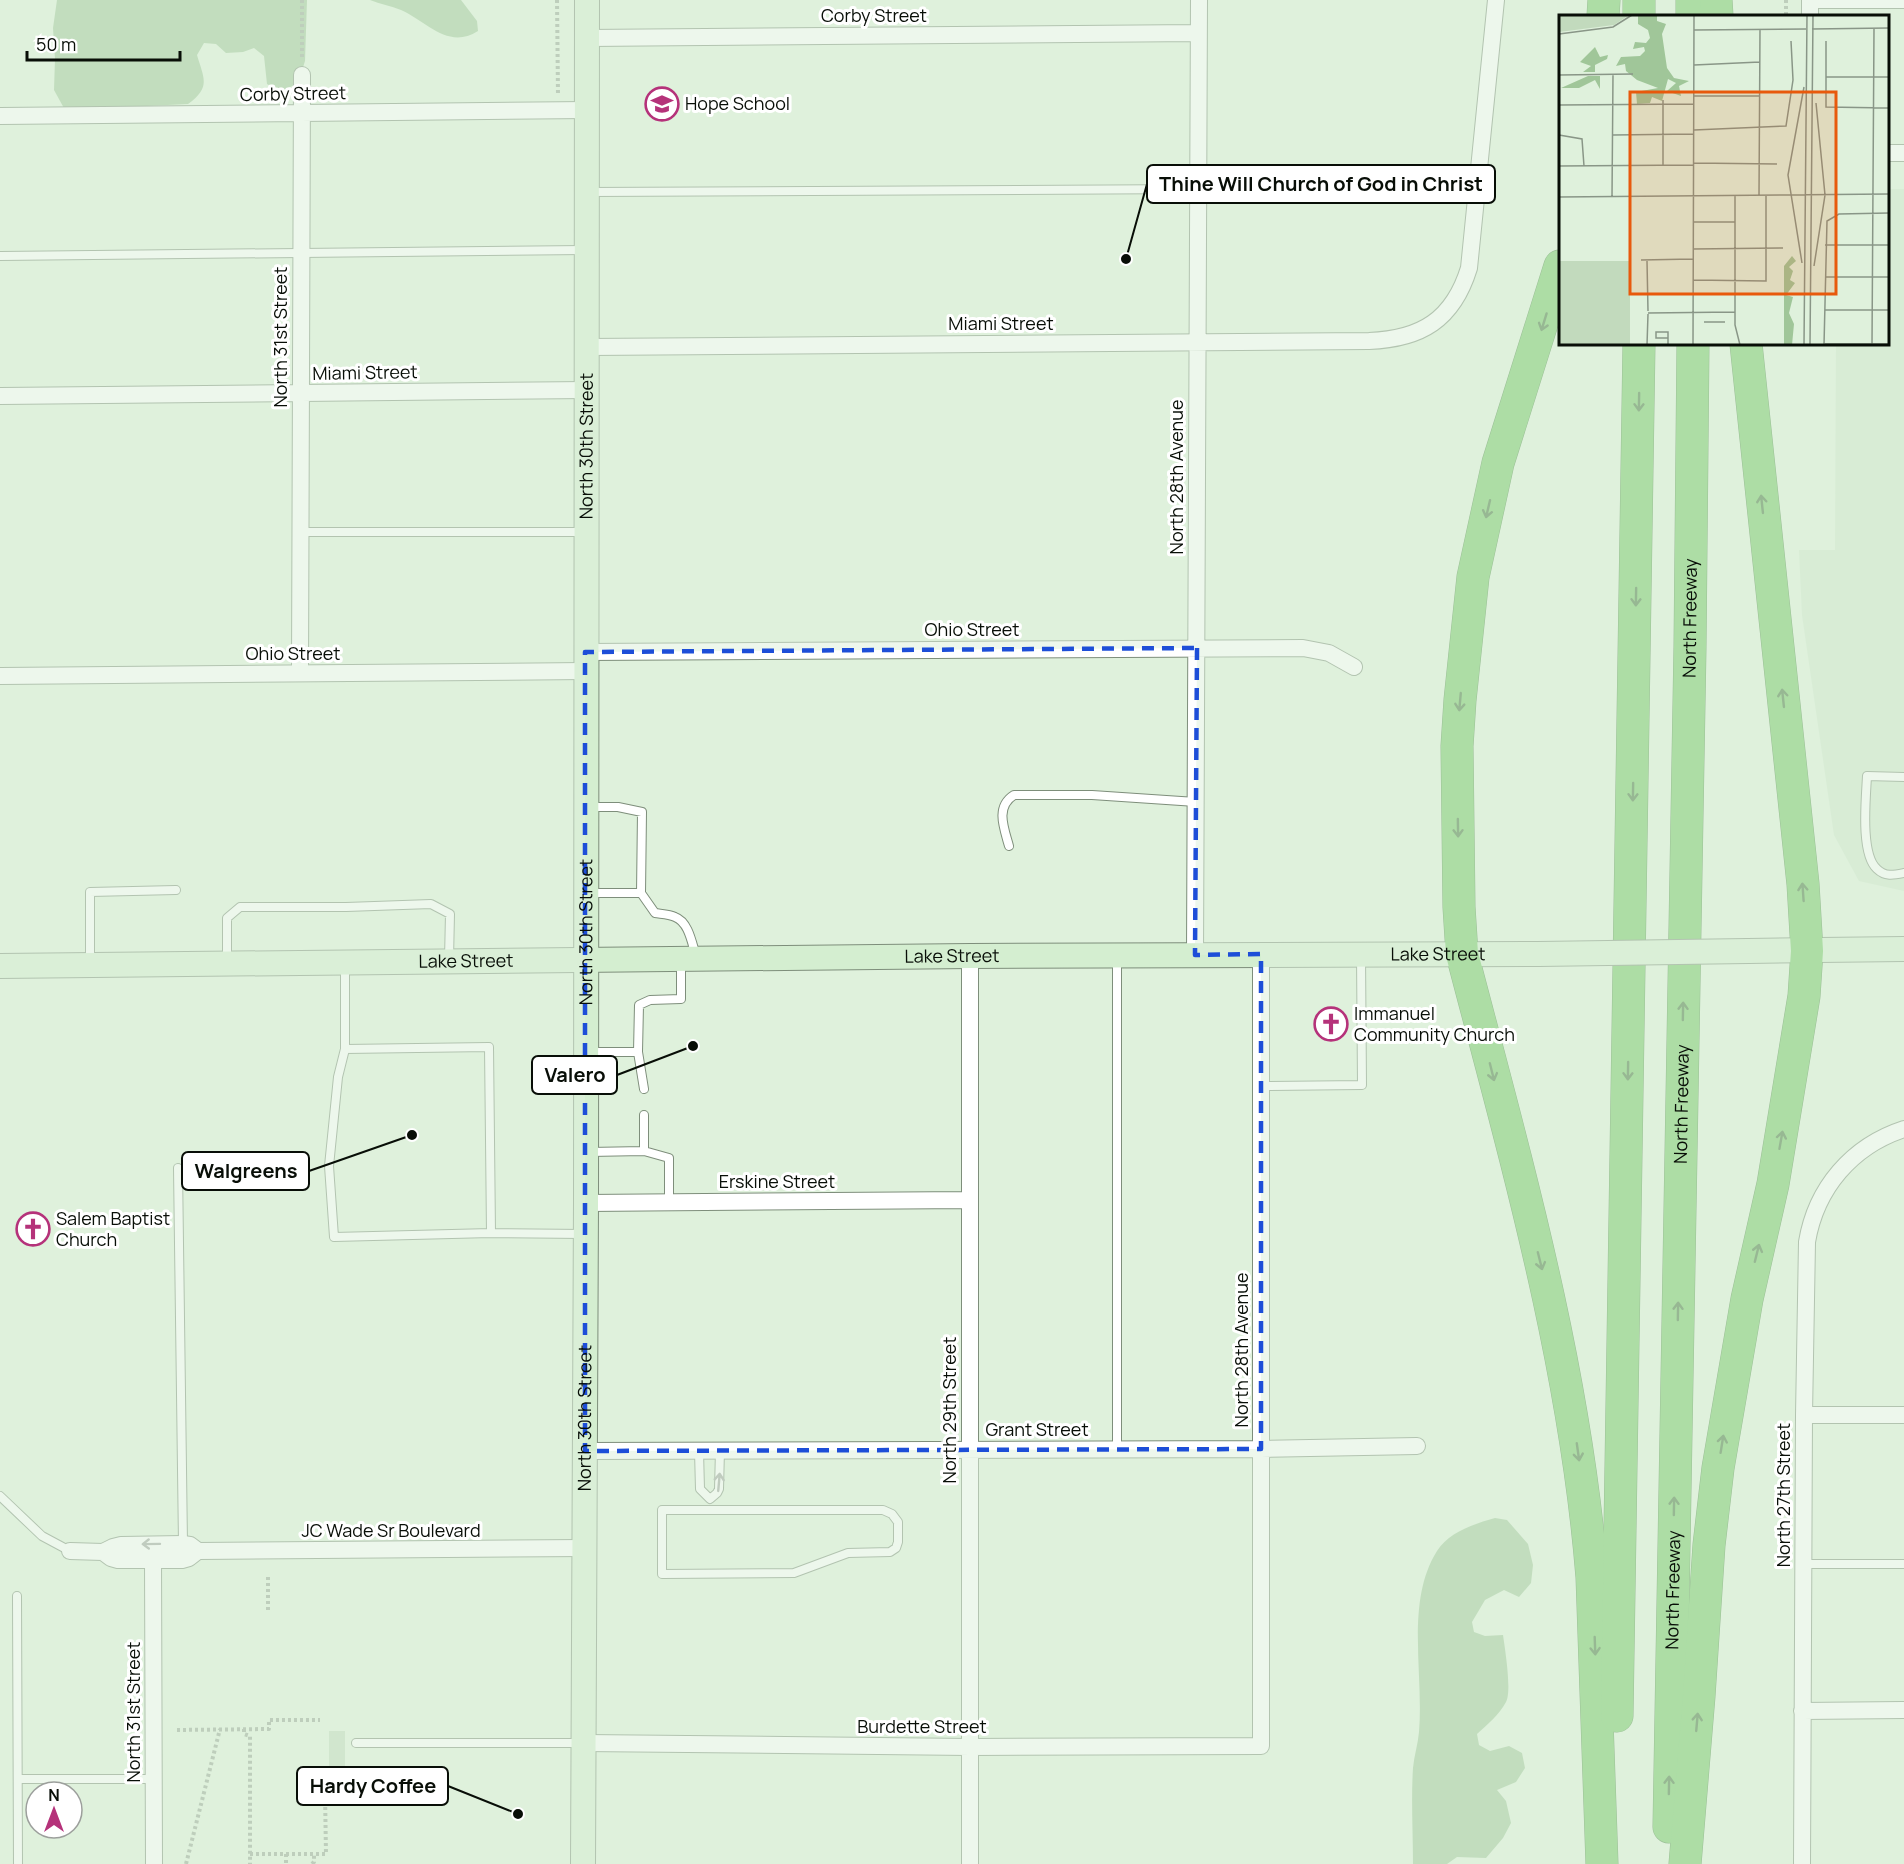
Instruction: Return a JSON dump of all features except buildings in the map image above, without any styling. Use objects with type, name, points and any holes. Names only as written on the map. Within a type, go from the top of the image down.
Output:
[{"type":"highway","points":[[1603,15],[1604,0]]},
{"type":"highway","points":[[1638,0],[1639,15]]},
{"type":"highway","points":[[1716,0],[1717,15]]},
{"type":"highway","points":[[1559,269],[1498,463],[1473,577],[1457,746],[1459,907],[1462,954],[1550,1303],[1575,1433],[1592,1577],[1602,1864]]},
{"type":"highway","points":[[1615,1864],[1639,345]]},
{"type":"highway","name":"North Freeway","points":[[1668,1864],[1693,345]]},
{"type":"highway","points":[[1685,1864],[1709,1545],[1718,1468],[1747,1299],[1777,1162],[1804,996],[1807,951],[1803,884],[1746,345]]},
{"type":"main road","name":"North 30th Street","points":[[583,1864],[587,0]]},
{"type":"main road","name":"Lake Street","points":[[0,966],[1904,949]]},
{"type":"street","name":"North 28th Avenue","points":[[1195,955],[1199,0]]},
{"type":"street","name":"Miami Street","points":[[587,347],[1380,340],[1414,334],[1432,324],[1445,313],[1461,289],[1468,268],[1496,0]]},
{"type":"street","name":"Corby Street","points":[[587,38],[1198,33]]},
{"type":"street","name":"North 31st Street","points":[[300,673],[302,75]]},
{"type":"street","name":"Corby Street","points":[[0,116],[587,110]]},
{"type":"street","name":"Miami Street","points":[[0,396],[587,390]]},
{"type":"street","name":"Ohio Street","points":[[0,676],[300,673],[585,662],[1197,648],[1303,648],[1329,654],[1354,667]]},
{"type":"street","name":"North 28th Avenue","points":[[1261,954],[1261,1746]]},
{"type":"street","name":"North 29th Street","points":[[970,956],[970,1864]]},
{"type":"street","name":"North 27th Street","points":[[1802,1864],[1805,1262],[1810,1223],[1821,1195],[1848,1162],[1866,1147],[1904,1129]]},
{"type":"street","name":"Erskine Street","points":[[586,1203],[969,1200]]},
{"type":"street","points":[[1804,1415],[1904,1415]]},
{"type":"street","name":"Grant Street","points":[[585,1451],[1261,1449],[1417,1446]]},
{"type":"street","name":"JC Wade Sr Boulevard","points":[[70,1551],[103,1552],[121,1545],[183,1544],[190,1545],[198,1551],[585,1548]]},
{"type":"street","name":"JC Wade Sr Boulevard","points":[[103,1552],[118,1560],[182,1560],[198,1551]]},
{"type":"street","name":"North 31st Street","points":[[153,1560],[154,1864]]},
{"type":"street","points":[[1802,1711],[1904,1710]]},
{"type":"street","name":"Burdette Street","points":[[584,1743],[970,1747],[1261,1746]]},
{"type":"lane","points":[[1810,7],[1904,4]]},
{"type":"lane","points":[[587,192],[1198,189]]},
{"type":"lane","points":[[0,256],[587,250]]},
{"type":"lane","points":[[300,532],[587,532]]},
{"type":"lane","points":[[1904,777],[1866,776],[1865,820],[1866,839],[1872,864],[1886,874],[1904,873]]},
{"type":"lane","points":[[1009,846],[1002,814],[1006,800],[1014,795],[1092,795],[1196,802]]},
{"type":"lane","points":[[585,807],[618,807],[642,812],[641,893],[655,913],[675,916],[686,927],[689,959],[681,999],[650,1000],[639,1005],[638,1052],[644,1089]]},
{"type":"lane","points":[[90,965],[90,892],[176,890]]},
{"type":"lane","points":[[586,892],[641,893]]},
{"type":"lane","points":[[227,964],[227,918],[240,908],[431,904],[450,914],[449,962]]},
{"type":"lane","points":[[1261,1086],[1362,1085],[1361,954]]},
{"type":"lane","points":[[1117,955],[1117,1449]]},
{"type":"lane","points":[[345,963],[345,1049],[338,1077],[329,1166],[334,1237],[492,1233],[585,1234]]},
{"type":"lane","points":[[345,1049],[489,1047],[492,1233]]},
{"type":"lane","points":[[585,1052],[638,1052]]},
{"type":"lane","points":[[644,1115],[644,1151]]},
{"type":"lane","points":[[586,1152],[644,1151],[669,1158],[669,1202]]},
{"type":"lane","points":[[178,1168],[183,1544]]},
{"type":"lane","points":[[710,1499],[719,1489],[720,1450]]},
{"type":"lane","points":[[699,1451],[700,1489],[710,1499],[710,1510]]},
{"type":"lane","points":[[0,1496],[42,1536],[70,1551]]},
{"type":"lane","points":[[662,1510],[710,1510],[883,1510],[892,1514],[898,1522],[898,1542],[896,1548],[890,1552],[848,1553],[794,1573],[662,1574],[662,1510]]},
{"type":"lane","points":[[1803,1564],[1904,1564]]},
{"type":"lane","points":[[17,1596],[18,1864]]},
{"type":"lane","points":[[356,1743],[584,1743]]},
{"type":"lane","points":[[18,1779],[154,1779]]},
{"type":"path","points":[[302,0],[302,75]]},
{"type":"path","points":[[557,0],[558,110]]},
{"type":"path","points":[[268,1577],[268,1612]]},
{"type":"path","points":[[177,1730],[269,1729],[269,1720],[320,1720]]},
{"type":"path","points":[[186,1864],[220,1729]]},
{"type":"path","points":[[244,1729],[244,1734],[250,1737],[250,1864]]},
{"type":"path","points":[[250,1854],[326,1854],[326,1793]]},
{"type":"path","points":[[286,1854],[286,1864]]},
{"type":"path","points":[[312,1864],[315,1862],[314,1854]]},
{"type":"highlighted area","points":[[1197,648],[1195,955],[1261,954],[1261,1449],[585,1451],[585,652]]},
{"type":"shaded area","points":[[1889,189],[1904,189],[1904,891],[1859,881],[1834,835],[1802,615],[1799,550],[1835,550],[1836,345],[1889,345]]},
{"type":"shaded area","points":[[329,1731],[345,1731],[345,1770],[329,1770]]},
{"type":"green space","points":[[57,0],[307,0],[305,61],[298,83],[281,92],[267,84],[264,56],[254,48],[243,52],[226,53],[216,44],[204,43],[197,55],[204,82],[203,87],[188,104],[65,110],[54,90],[53,28]]},
{"type":"green space","points":[[370,0],[461,0],[477,21],[478,31],[467,36],[448,36],[401,10]]},
{"type":"green space","points":[[1495,1518],[1507,1520],[1528,1544],[1533,1565],[1531,1583],[1519,1597],[1504,1590],[1485,1600],[1472,1622],[1474,1632],[1485,1636],[1503,1635],[1508,1680],[1506,1702],[1477,1734],[1479,1745],[1490,1751],[1509,1746],[1522,1753],[1525,1768],[1516,1782],[1497,1790],[1506,1801],[1511,1823],[1503,1838],[1486,1858],[1457,1857],[1447,1864],[1413,1864],[1412,1780],[1419,1732],[1418,1639],[1421,1593],[1427,1571],[1442,1544],[1463,1530]]},
{"type":"place","name":"Hope School","points":[[662,104]]},
{"type":"place","name":"Thine Will Church of God in Christ","points":[[1126,259]]},
{"type":"place","name":"Immanuel Community Church","points":[[1331,1024]]},
{"type":"place","name":"Valero","points":[[693,1046]]},
{"type":"place","name":"Walgreens","points":[[412,1135]]},
{"type":"place","name":"Salem Baptist Church","points":[[33,1229]]},
{"type":"place","name":"Hardy Coffee","points":[[518,1814]]}]
